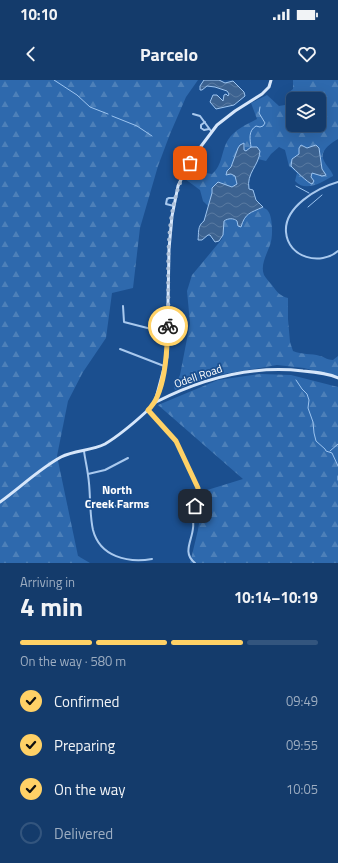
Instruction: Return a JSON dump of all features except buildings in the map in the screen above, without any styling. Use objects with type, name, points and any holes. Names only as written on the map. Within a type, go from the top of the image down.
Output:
[{"type":"street","points":[[155,402],[166,366],[168,333],[168,263],[171,223],[175,198],[182,177],[210,130],[224,118],[262,94],[269,87],[271,80]]},
{"type":"street","points":[[193,114],[200,116],[210,130]]},
{"type":"street","points":[[205,122],[201,128],[204,130],[210,130]]},
{"type":"street","points":[[338,182],[318,190],[304,200],[290,215],[286,225],[286,232],[289,242],[295,251],[308,258],[326,258],[338,251]]},
{"type":"street","points":[[174,206],[166,204],[166,200],[169,198],[175,198]]},
{"type":"street","points":[[123,306],[124,322],[168,333]]},
{"type":"street","points":[[120,349],[166,366]]},
{"type":"street","name":"Odell Road","points":[[0,502],[57,460],[105,443],[148,410],[155,402],[212,379],[238,374],[285,369],[324,373],[338,378]]},
{"type":"street","points":[[148,410],[176,441],[198,488],[193,514],[193,528],[188,550],[189,557],[195,563]]},
{"type":"street","points":[[84,450],[88,474],[92,524],[95,535],[107,552],[115,557],[140,562],[152,559]]},
{"type":"street","points":[[88,474],[105,470],[128,458]]},
{"type":"street","points":[[91,507],[125,506]]},
{"type":"green space","points":[[0,80],[198,80],[186,97],[158,166],[140,228],[133,288],[112,293],[106,338],[83,372],[68,401],[57,456],[78,556],[90,563],[0,563]]},
{"type":"green space","points":[[293,80],[338,80],[338,139],[326,148],[323,154],[324,161],[333,176],[314,185],[304,186],[295,181],[297,173],[289,166],[285,150],[279,147],[266,161],[258,159],[260,153],[259,149],[254,147],[246,151],[244,150],[245,145],[238,148],[227,175],[231,174],[235,176],[237,184],[232,187],[218,182],[212,188],[208,206],[203,201],[200,190],[185,179],[187,172],[193,165],[206,173],[212,174],[216,170],[226,144],[231,136],[241,128],[257,119],[251,103],[267,95],[279,106],[286,104],[286,132],[326,132],[326,92],[289,92],[293,89]]},
{"type":"green space","points":[[263,207],[270,214],[272,233],[271,242],[263,263],[263,271],[264,275],[277,292],[288,298],[290,342],[293,351],[322,356],[331,360],[338,356],[338,377],[304,368],[277,365],[212,376],[175,390],[174,387],[180,375],[190,323],[187,291],[192,275],[222,239],[224,221],[234,219],[242,225],[246,215]]},
{"type":"green space","points":[[260,374],[291,375],[338,387],[338,563],[190,563],[198,530],[204,491],[243,479],[158,405],[218,380]]},
{"type":"water","points":[[204,80],[219,80],[225,83],[233,81],[244,92],[245,96],[234,105],[216,109],[210,102],[213,95],[217,95],[223,101],[224,95],[226,94],[228,96],[229,94],[227,91],[215,87],[207,86],[200,90],[200,86]]},
{"type":"water","points":[[244,143],[244,150],[246,151],[251,147],[257,147],[260,151],[249,178],[249,189],[253,190],[256,200],[263,207],[246,216],[241,227],[238,226],[237,221],[234,219],[224,221],[223,235],[219,241],[215,242],[210,235],[202,240],[198,240],[199,227],[204,221],[212,188],[218,182],[232,187],[237,184],[235,176],[231,174],[226,175],[227,171],[231,167],[238,148]]},
{"type":"water","points":[[301,145],[307,148],[316,145],[319,148],[322,169],[326,175],[322,176],[312,173],[311,177],[314,181],[312,184],[291,166],[292,159],[299,154],[299,148]]},
{"type":"waterway","points":[[54,80],[77,95],[90,107],[108,114]]},
{"type":"waterway","points":[[251,147],[250,135],[253,128],[256,126],[263,126],[265,123],[259,113],[260,107]]},
{"type":"waterway","points":[[112,116],[137,126],[152,136]]},
{"type":"waterway","points":[[296,186],[309,193]]},
{"type":"waterway","points":[[308,207],[322,195]]},
{"type":"waterway","points":[[296,380],[307,394],[309,400],[308,408],[313,422],[316,441],[326,451],[332,453],[338,466]]},
{"type":"waterway","points":[[330,451],[338,444]]},
{"type":"way so far","points":[[168,326],[168,263],[171,223],[177,190],[182,176],[190,163]]},
{"type":"district","name":"North Creek Farms","points":[[117,496]]},
{"type":"route","points":[[168,326],[166,366],[155,402],[148,410],[173,437],[181,450],[198,488],[195,506]]}]
